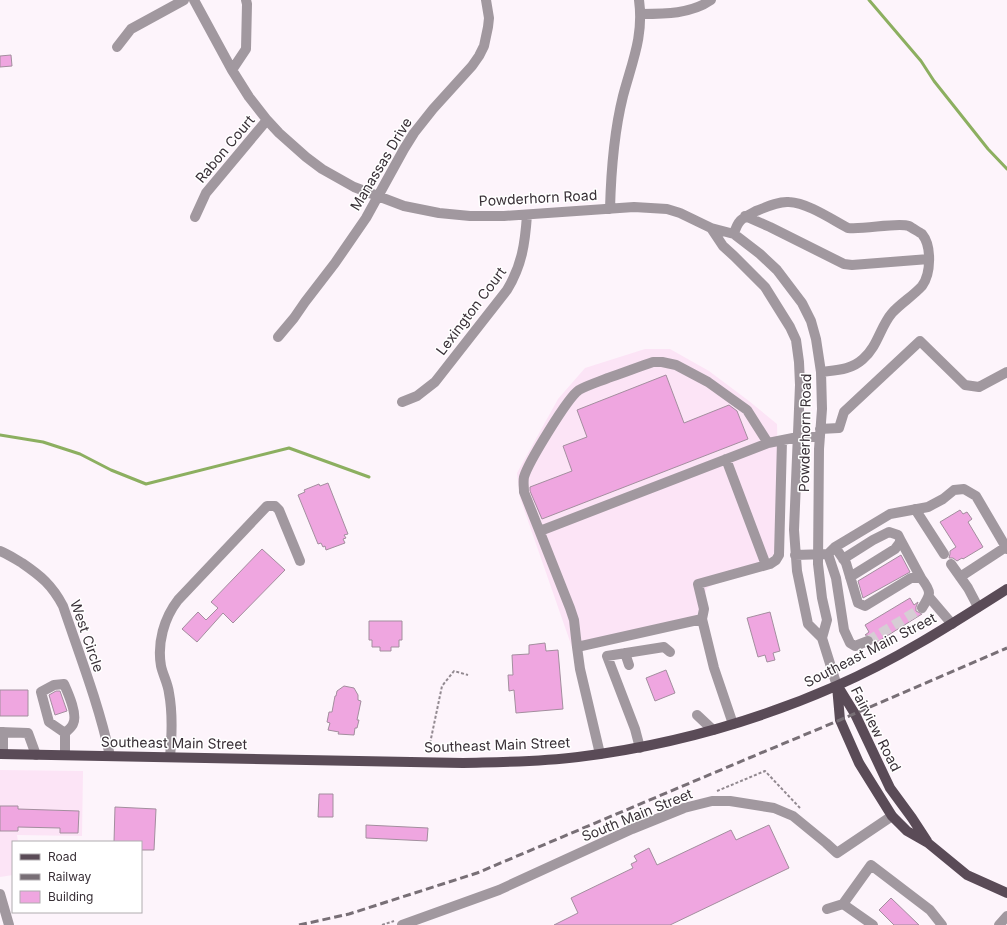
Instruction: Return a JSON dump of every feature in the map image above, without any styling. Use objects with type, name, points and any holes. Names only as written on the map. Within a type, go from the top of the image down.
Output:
[{"type":"main road","name":"Southeast Main Street","points":[[1,754],[427,762],[528,761],[600,754],[640,748],[714,730],[799,702],[838,686],[902,653],[952,624],[1007,589]]},
{"type":"main road","name":"Fairview Road","points":[[838,686],[840,720],[859,763],[892,816],[907,831],[928,843],[967,875],[1007,893]]},
{"type":"main road","name":"Fairview Road","points":[[838,686],[855,714],[890,788],[928,843]]},
{"type":"street","points":[[117,47],[131,29],[184,0]]},
{"type":"street","name":"Powderhorn Road","points":[[194,0],[232,70],[249,97],[267,120],[306,157],[322,169],[354,187],[404,206],[439,213],[470,216],[527,215],[634,207],[667,209],[680,213],[711,228],[734,234],[778,270],[802,303],[811,320],[816,339],[821,372],[822,409],[820,433],[827,552],[822,598],[827,620],[822,638]]},
{"type":"street","points":[[232,70],[246,49],[246,0]]},
{"type":"street","name":"Manassas Drive","points":[[278,337],[335,263],[366,218],[414,133],[479,56],[484,46],[488,27],[486,0]]},
{"type":"street","points":[[610,209],[617,122],[636,53],[641,14],[639,0]]},
{"type":"street","points":[[641,14],[682,12],[697,8],[711,0]]},
{"type":"street","name":"Rabon Court","points":[[195,217],[206,193],[267,120]]},
{"type":"street","points":[[734,234],[737,224],[745,216],[765,207],[787,202],[800,203],[848,228],[856,229],[900,225],[909,226],[922,234],[928,250],[930,269],[922,285],[892,313],[874,346],[863,359],[846,369],[821,372]]},
{"type":"street","name":"Lexington Court","points":[[402,402],[417,396],[435,382],[507,290],[521,262],[526,236],[527,215]]},
{"type":"street","points":[[745,216],[844,264],[852,265],[929,259]]},
{"type":"street","name":"Powderhorn Road","points":[[711,228],[723,246],[765,288],[783,313],[796,340],[800,385],[794,530],[797,571],[808,624],[822,638],[838,686]]},
{"type":"street","points":[[540,532],[768,443],[839,428],[844,412],[920,341],[965,385],[979,387],[1007,372]]},
{"type":"street","points":[[600,754],[580,669],[574,620],[524,492],[524,476],[557,417],[573,395],[590,384],[654,362],[676,365],[708,382],[747,410],[768,443]]},
{"type":"street","points":[[733,724],[714,668],[702,618],[704,609],[698,584],[766,565],[776,560],[779,555],[782,441]]},
{"type":"street","points":[[726,459],[766,565]]},
{"type":"street","points":[[796,555],[827,552],[890,514],[928,507],[943,499],[954,490],[964,489],[976,496],[1007,548],[960,577]]},
{"type":"street","points":[[170,757],[172,725],[171,707],[169,691],[160,656],[162,634],[170,611],[178,600],[267,506],[275,506],[280,510],[300,562]]},
{"type":"street","points":[[915,509],[944,554]]},
{"type":"street","points":[[843,559],[889,532],[898,535],[928,588],[929,597],[952,624]]},
{"type":"street","points":[[850,576],[895,549],[901,541]]},
{"type":"street","name":"West Circle","points":[[0,551],[9,555],[45,580],[57,595],[63,606],[104,731],[110,756]]},
{"type":"street","points":[[827,552],[843,559],[858,603],[865,606],[911,578],[921,578]]},
{"type":"street","points":[[827,552],[836,578],[844,630],[850,643],[855,646],[868,641]]},
{"type":"street","points":[[951,564],[978,607]]},
{"type":"street","points":[[922,608],[929,597]]},
{"type":"street","points":[[577,646],[702,618]]},
{"type":"street","points":[[640,748],[635,728],[607,656],[664,648],[670,652]]},
{"type":"street","points":[[625,653],[629,665]]},
{"type":"street","points":[[64,684],[70,698],[75,718],[73,725],[64,733],[49,722],[41,692],[54,685],[64,684]]},
{"type":"street","points":[[697,715],[714,730]]},
{"type":"street","points":[[1,754],[1,732],[28,734],[36,754]]},
{"type":"street","points":[[64,733],[65,755]]},
{"type":"street","name":"South Main Street","points":[[407,924],[499,890],[632,829],[684,808],[712,801],[730,801],[774,808],[793,816],[837,853],[892,816]]},
{"type":"street","points":[[827,909],[843,904],[871,865],[930,910],[942,925]]},
{"type":"street","points":[[0,894],[9,925]]},
{"type":"street","points":[[843,904],[873,925]]},
{"type":"street","points":[[999,925],[1007,916]]},
{"type":"path","points":[[427,762],[442,686],[454,671],[468,675]]},
{"type":"shaded area","points":[[645,349],[670,349],[709,371],[777,424],[780,552],[707,588],[696,619],[574,653],[520,498],[517,473],[558,399],[585,368]]},
{"type":"shaded area","points":[[0,770],[83,771],[82,836],[17,835],[18,841],[12,841],[12,875],[0,877]]},
{"type":"building","points":[[11,55],[12,66],[0,67],[0,56]]},
{"type":"building","points":[[666,375],[684,423],[729,405],[737,411],[748,439],[542,519],[530,491],[530,487],[572,471],[563,446],[587,437],[577,410]]},
{"type":"building","points":[[328,483],[348,534],[344,535],[346,538],[343,539],[345,543],[326,550],[325,546],[323,547],[321,543],[318,544],[298,495],[305,492],[304,490],[319,484],[320,486]]},
{"type":"building","points":[[960,510],[963,514],[967,512],[972,519],[968,522],[983,547],[957,561],[953,558],[949,558],[950,551],[956,547],[940,522]]},
{"type":"building","points":[[262,549],[285,570],[233,623],[223,613],[197,642],[182,629],[198,612],[206,620],[218,608],[211,602]]},
{"type":"building","points":[[901,555],[910,572],[863,598],[858,581]]},
{"type":"building","points":[[910,598],[914,605],[918,602],[916,611],[922,614],[874,644],[874,639],[872,636],[865,635],[869,632],[865,625]]},
{"type":"building","points":[[770,612],[780,651],[773,653],[775,660],[767,662],[765,655],[758,657],[747,618]]},
{"type":"building","points":[[369,621],[402,621],[402,640],[399,640],[399,647],[391,647],[391,651],[380,651],[380,647],[372,647],[372,640],[369,640]]},
{"type":"building","points":[[545,643],[546,651],[558,650],[563,709],[516,713],[514,690],[509,691],[508,675],[513,675],[512,655],[529,654],[529,645]]},
{"type":"building","points":[[666,670],[675,693],[655,701],[646,678]]},
{"type":"building","points":[[344,686],[354,688],[358,695],[358,700],[361,701],[357,720],[359,720],[357,728],[355,728],[354,735],[338,734],[339,732],[328,730],[330,723],[327,722],[329,712],[332,712],[337,691]]},
{"type":"building","points":[[0,690],[28,690],[28,716],[0,716]]},
{"type":"building","points":[[56,691],[60,691],[67,711],[55,715],[49,695]]},
{"type":"building","points":[[319,794],[333,794],[333,817],[318,817]]},
{"type":"building","points":[[0,806],[18,806],[18,809],[79,811],[78,833],[60,833],[60,828],[18,827],[18,831],[0,831]]},
{"type":"building","points":[[115,807],[156,809],[154,850],[142,850],[142,841],[114,841]]},
{"type":"building","points":[[366,825],[428,828],[427,841],[366,838]]},
{"type":"building","points":[[769,825],[789,868],[670,925],[554,925],[578,913],[571,898],[633,868],[631,864],[637,861],[634,856],[649,848],[657,865],[731,830],[736,840]]},
{"type":"building","points":[[891,898],[919,925],[894,925],[879,910]]},
{"type":"waterway","points":[[869,0],[921,61],[934,81],[988,149],[1007,169]]},
{"type":"waterway","points":[[0,435],[43,442],[80,454],[111,470],[146,484],[289,448],[369,477]]},
{"type":"tunnel","points":[[868,641],[922,608]]},
{"type":"railway","points":[[299,925],[349,914],[477,873],[1007,648]]}]
